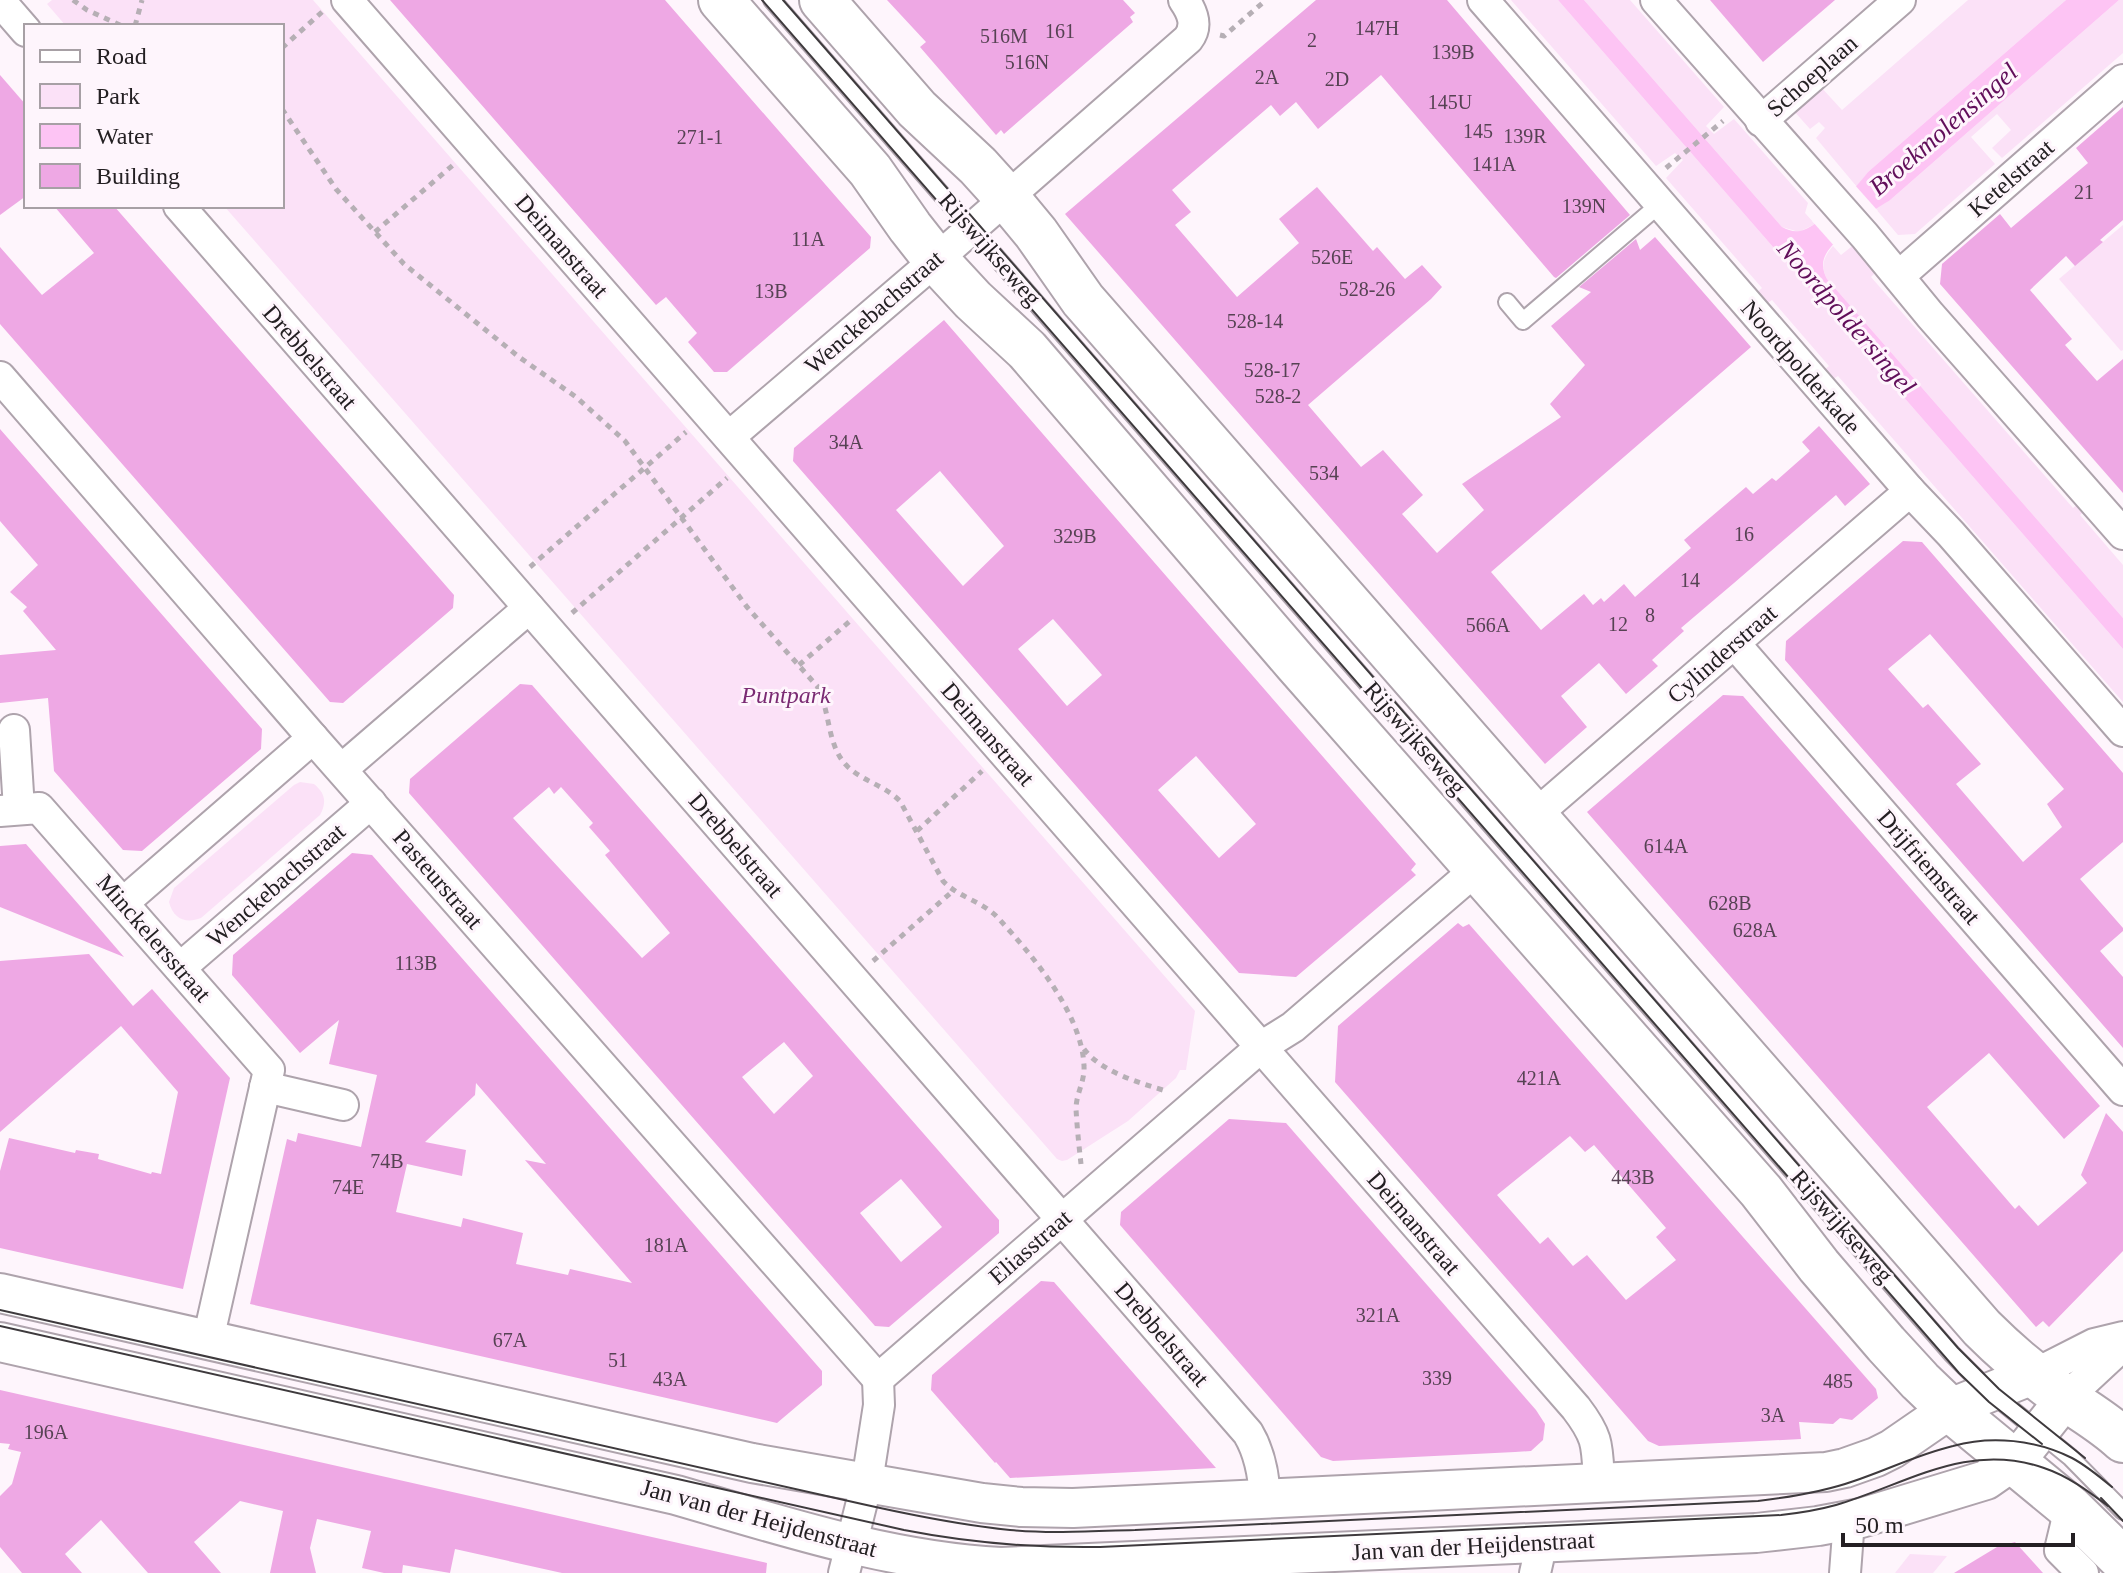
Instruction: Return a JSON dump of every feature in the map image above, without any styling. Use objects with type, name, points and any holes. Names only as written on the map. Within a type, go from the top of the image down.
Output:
[{"type":"main road","name":"Rijswijkseweg","points":[[721,0],[870,170],[936,260],[973,300],[1027,350],[1296,663],[1468,876],[1761,1191],[1819,1266],[1886,1344],[1950,1409],[2027,1446]]},
{"type":"main road","name":"Rijswijkseweg","points":[[822,0],[917,109],[1007,198],[1083,300],[1982,1328],[2004,1350],[2098,1418],[2123,1440]]},
{"type":"main road","points":[[2027,1446],[2070,1508],[2123,1560]]},
{"type":"street","name":"Noordpolderkade","points":[[1483,0],[2123,731]]},
{"type":"street","points":[[1656,0],[2123,533]]},
{"type":"street","name":"Schoeplaan","points":[[1761,121],[1900,0]]},
{"type":"street","points":[[1,2],[24,29]]},
{"type":"street","name":"Deimanstraat","points":[[337,4],[708,413],[1586,1422],[1595,1438],[1599,1483]]},
{"type":"street","name":"Wenckebachstraat","points":[[738,448],[936,260],[1188,39],[1193,32],[1189,13]]},
{"type":"street","name":"Ketelstraat","points":[[1899,276],[2123,80]]},
{"type":"street","name":"Drebbelstraat","points":[[181,208],[845,970],[1073,1210],[1248,1433],[1261,1468],[1265,1499]]},
{"type":"street","name":"Pasteurstraat","points":[[0,377],[313,738],[878,1379]]},
{"type":"street","name":"Cylinderstraat","points":[[1534,816],[1910,491]]},
{"type":"street","points":[[342,769],[529,608]]},
{"type":"street","name":"Drijfriemstraat","points":[[1734,643],[2123,1090]]},
{"type":"street","name":"Minckelersstraat","points":[[14,730],[10,810],[39,808],[269,1070],[265,1087]]},
{"type":"street","points":[[123,903],[313,738]]},
{"type":"street","name":"Wenckebachstraat","points":[[180,968],[371,803]]},
{"type":"street","name":"Eliasstraat","points":[[878,1379],[1261,1047],[1289,1031],[1468,876]]},
{"type":"street","points":[[208,1340],[265,1087],[343,1105]]},
{"type":"street","name":"Jan van der Heijdenstraat","points":[[0,1293],[752,1463],[982,1503],[1038,1508],[1810,1473],[1845,1468],[1892,1449],[1950,1409],[1990,1392],[2051,1386],[2027,1446],[1992,1477],[1849,1520],[1537,1558],[1088,1568],[982,1566],[935,1560],[848,1558],[781,1527],[676,1495],[0,1342]]},
{"type":"street","points":[[2051,1386],[2087,1347],[2123,1337]]},
{"type":"street","points":[[2051,1386],[2123,1345]]},
{"type":"street","points":[[848,1558],[867,1482],[879,1405],[878,1379]]},
{"type":"street","points":[[2070,1508],[2060,1550],[2083,1573]]},
{"type":"street","points":[[1845,1573],[1849,1520]]},
{"type":"lane","name":"Rijswijkseweg","points":[[772,0],[1952,1354],[1990,1392],[2027,1446],[2074,1460],[2123,1511]]},
{"type":"lane","points":[[1507,302],[1523,321],[1660,204]]},
{"type":"path","points":[[73,0],[118,24]]},
{"type":"path","points":[[136,24],[142,0]]},
{"type":"path","points":[[1189,13],[1224,36],[1266,0]]},
{"type":"path","points":[[284,46],[337,4]]},
{"type":"path","points":[[284,112],[336,189],[404,264],[519,357],[590,409],[625,441],[747,607],[817,686],[834,743],[845,763],[859,775],[892,793],[904,806],[939,875],[954,890],[990,911],[1025,950],[1064,1003],[1081,1045],[1092,1059],[1105,1068],[1168,1091],[1176,1090],[1194,1076],[1209,1093]]},
{"type":"path","points":[[1679,157],[1713,129]]},
{"type":"path","points":[[375,232],[443,173]]},
{"type":"path","points":[[509,585],[708,413]]},
{"type":"path","points":[[550,632],[682,517],[738,448]]},
{"type":"path","points":[[799,665],[857,615]]},
{"type":"path","points":[[917,831],[975,778]]},
{"type":"path","points":[[845,970],[856,960],[864,969],[954,890]]},
{"type":"path","points":[[1073,1210],[1076,1108],[1084,1075],[1081,1045]]},
{"type":"green space","name":"Puntpark","points":[[52,0],[313,0],[1195,1011],[1186,1070],[1180,1070],[1176,1078],[1128,1121],[1067,1160],[1057,1159],[226,208],[284,208],[284,24],[64,24],[47,4]]},
{"type":"green space","points":[[1511,0],[1558,0],[2123,649],[2123,702],[1838,376],[1830,381],[1822,372],[1829,366],[1772,300],[1765,305],[1756,293],[1762,288],[1666,178],[1683,160],[1675,153],[1656,166]]},
{"type":"green space","points":[[1584,0],[1630,0],[1724,107],[1706,126],[1714,134],[1734,119],[1808,203],[1805,213],[1815,224],[1799,232],[1782,227]]},
{"type":"green space","points":[[1968,0],[2066,0],[1868,172],[1857,187],[1816,138],[1825,128],[1819,122],[1810,129],[1793,110],[1820,86],[1842,110]]},
{"type":"green space","points":[[2119,0],[2123,0],[2123,53],[2002,158],[1992,148],[2011,130],[1997,114],[1971,137],[1995,164],[1915,234],[1898,235],[1875,208],[1889,201]]},
{"type":"green space","points":[[2123,225],[2123,350],[2121,351],[2059,279]]},
{"type":"green space","points":[[1856,243],[1879,269],[1871,277],[2073,508],[2082,501],[2088,508],[2080,515],[2123,565],[2123,618],[1827,279],[1823,265],[1833,246],[1841,255]]},
{"type":"green space","points":[[300,782],[314,784],[321,791],[324,806],[320,815],[201,918],[185,920],[177,916],[169,902],[174,888]]},
{"type":"green space","points":[[1910,1554],[1947,1556],[1933,1573],[1895,1573]]},
{"type":"water","points":[[1558,0],[1584,0],[1782,227],[1797,231],[1808,228],[1827,215],[1868,172],[2066,0],[2119,0],[1889,201],[1845,233],[1830,248],[1823,264],[1827,279],[2123,618],[2123,649]]},
{"type":"pier","points":[[1854,184],[1878,211],[1836,248],[1812,221]]},
{"type":"building","points":[[390,0],[665,0],[871,237],[870,248],[727,372],[714,372],[688,342],[697,333],[666,297],[656,305]]},
{"type":"building","points":[[887,0],[1123,0],[1135,13],[1130,17],[1133,22],[1004,134],[1001,130],[996,135],[920,47],[926,42]]},
{"type":"building","points":[[1316,0],[1447,0],[1630,215],[1554,277],[1381,75],[1318,129],[1296,102],[1280,116],[1271,105],[1172,190],[1191,212],[1175,225],[1237,297],[1299,243],[1279,219],[1317,187],[1373,251],[1377,247],[1405,279],[1422,265],[1442,287],[1308,405],[1361,467],[1383,450],[1423,495],[1402,514],[1437,553],[1484,510],[1462,484],[1561,417],[1550,404],[1585,365],[1551,326],[1591,292],[1579,287],[1636,239],[1640,250],[1655,237],[1751,347],[1491,572],[1541,630],[1584,594],[1593,605],[1601,598],[1604,602],[1624,584],[1635,597],[1691,548],[1684,540],[1746,487],[1753,494],[1772,478],[1776,481],[1810,451],[1802,442],[1819,426],[1870,484],[1845,506],[1836,495],[1681,628],[1684,631],[1652,660],[1658,666],[1626,694],[1599,663],[1561,696],[1587,727],[1545,764],[1065,214]]},
{"type":"building","points":[[1710,0],[1835,0],[1763,62]]},
{"type":"building","points":[[0,75],[24,103],[24,197],[0,215]]},
{"type":"building","points":[[2123,107],[2123,220],[2075,266],[2066,256],[2030,290],[2072,339],[2065,345],[2097,381],[2123,359],[2123,493],[1940,284],[1942,264],[2000,214],[2011,228],[2088,163],[2076,148]]},
{"type":"building","points":[[56,208],[116,208],[454,595],[453,608],[343,703],[330,702],[0,324],[0,247],[42,295],[94,253]]},
{"type":"building","points":[[944,320],[1416,864],[1411,870],[1416,875],[1296,977],[1239,973],[793,461],[794,448]],"holes":[[[940,471],[1004,546],[963,586],[896,510]],[[1053,619],[1102,675],[1067,706],[1018,649]],[[1196,756],[1256,824],[1219,858],[1158,790]]]},
{"type":"building","points":[[0,429],[262,729],[261,749],[142,851],[123,850],[54,771],[48,698],[0,703],[0,655],[56,650],[23,611],[27,607],[10,592],[38,565],[0,521]]},
{"type":"building","points":[[1903,541],[1922,542],[2123,773],[2123,842],[2080,879],[2123,928],[2100,951],[2123,977],[2123,1048],[1785,660],[1786,641]],"holes":[[[1930,634],[2064,789],[2047,804],[2062,827],[2023,862],[1956,784],[1981,764],[1928,704],[1923,708],[1888,669]]]},
{"type":"building","points":[[520,684],[532,685],[999,1220],[999,1233],[889,1327],[875,1326],[409,793],[410,779]],"holes":[[[549,787],[554,794],[561,787],[593,823],[589,827],[610,851],[605,855],[670,933],[642,958],[513,818]],[[784,1042],[813,1076],[774,1114],[742,1077]],[[901,1179],[942,1227],[901,1262],[860,1213]]]},
{"type":"building","points":[[1723,695],[1743,696],[2100,1106],[2064,1139],[1989,1053],[1927,1107],[2015,1209],[2019,1205],[2038,1226],[2087,1183],[2081,1175],[2106,1113],[2123,1132],[2123,1251],[2049,1327],[2043,1321],[2036,1327],[1587,812]]},
{"type":"building","points":[[26,844],[124,957],[0,907],[0,846]]},
{"type":"building","points":[[352,853],[372,855],[822,1371],[822,1385],[777,1423],[250,1304],[287,1139],[296,1142],[298,1133],[361,1147],[377,1075],[329,1064],[339,1020],[300,1053],[232,975],[233,955]],"holes":[[[476,1083],[546,1164],[525,1160],[632,1283],[570,1269],[568,1275],[516,1264],[523,1233],[463,1218],[461,1227],[396,1212],[407,1164],[462,1176],[466,1150],[425,1142],[475,1095]]]},
{"type":"building","points":[[1458,923],[1463,927],[1469,924],[1876,1389],[1878,1398],[1852,1420],[1840,1418],[1833,1424],[1799,1422],[1801,1439],[1659,1446],[1648,1441],[1335,1082],[1338,1026]],"holes":[[[1570,1136],[1585,1152],[1594,1145],[1666,1228],[1656,1237],[1676,1260],[1626,1300],[1587,1255],[1573,1266],[1548,1237],[1540,1244],[1497,1195]]]},
{"type":"building","points":[[89,954],[133,1006],[152,989],[230,1078],[183,1289],[0,1248],[0,1171],[9,1138],[75,1153],[76,1150],[99,1154],[98,1159],[161,1174],[178,1092],[121,1026],[0,1132],[0,961]]},
{"type":"building","points":[[1229,1119],[1286,1123],[1536,1410],[1545,1424],[1543,1440],[1531,1451],[1333,1461],[1321,1457],[1120,1225],[1121,1212]]},
{"type":"building","points":[[1041,1281],[1054,1282],[1216,1468],[1010,1478],[995,1463],[931,1390],[932,1375]]},
{"type":"building","points":[[0,1390],[767,1563],[766,1573],[562,1573],[455,1549],[450,1573],[403,1565],[402,1573],[384,1573],[362,1568],[371,1531],[317,1519],[310,1548],[316,1573],[270,1573],[283,1511],[240,1501],[194,1542],[221,1573],[148,1573],[101,1520],[65,1554],[82,1573],[22,1573],[0,1547],[0,1496],[12,1484],[21,1452],[8,1449],[10,1444],[0,1443]]},
{"type":"building","points":[[2015,1542],[2043,1573],[1954,1573],[1997,1547]]},
{"type":"tram line","points":[[762,0],[1959,1373],[1989,1402],[2042,1444]]},
{"type":"tram line","points":[[783,0],[1958,1348],[1999,1389],[2085,1458]]},
{"type":"tram line","points":[[0,1310],[880,1508],[1010,1530],[1135,1530],[1758,1501],[1831,1488],[1940,1449],[1998,1440],[2029,1443],[2058,1452],[2083,1464],[2112,1487]]},
{"type":"tram line","points":[[0,1326],[904,1530],[1002,1544],[1100,1547],[1781,1515],[1836,1505],[1938,1468],[1989,1459],[2016,1461],[2053,1471],[2078,1484],[2108,1506]]},
{"type":"tram line","points":[[2101,1498],[2123,1521]]},
{"type":"water label","name":"Broekmolensingel","points":[[1943,129]]},
{"type":"water label","name":"Noordpoldersingel","points":[[1847,317]]}]
